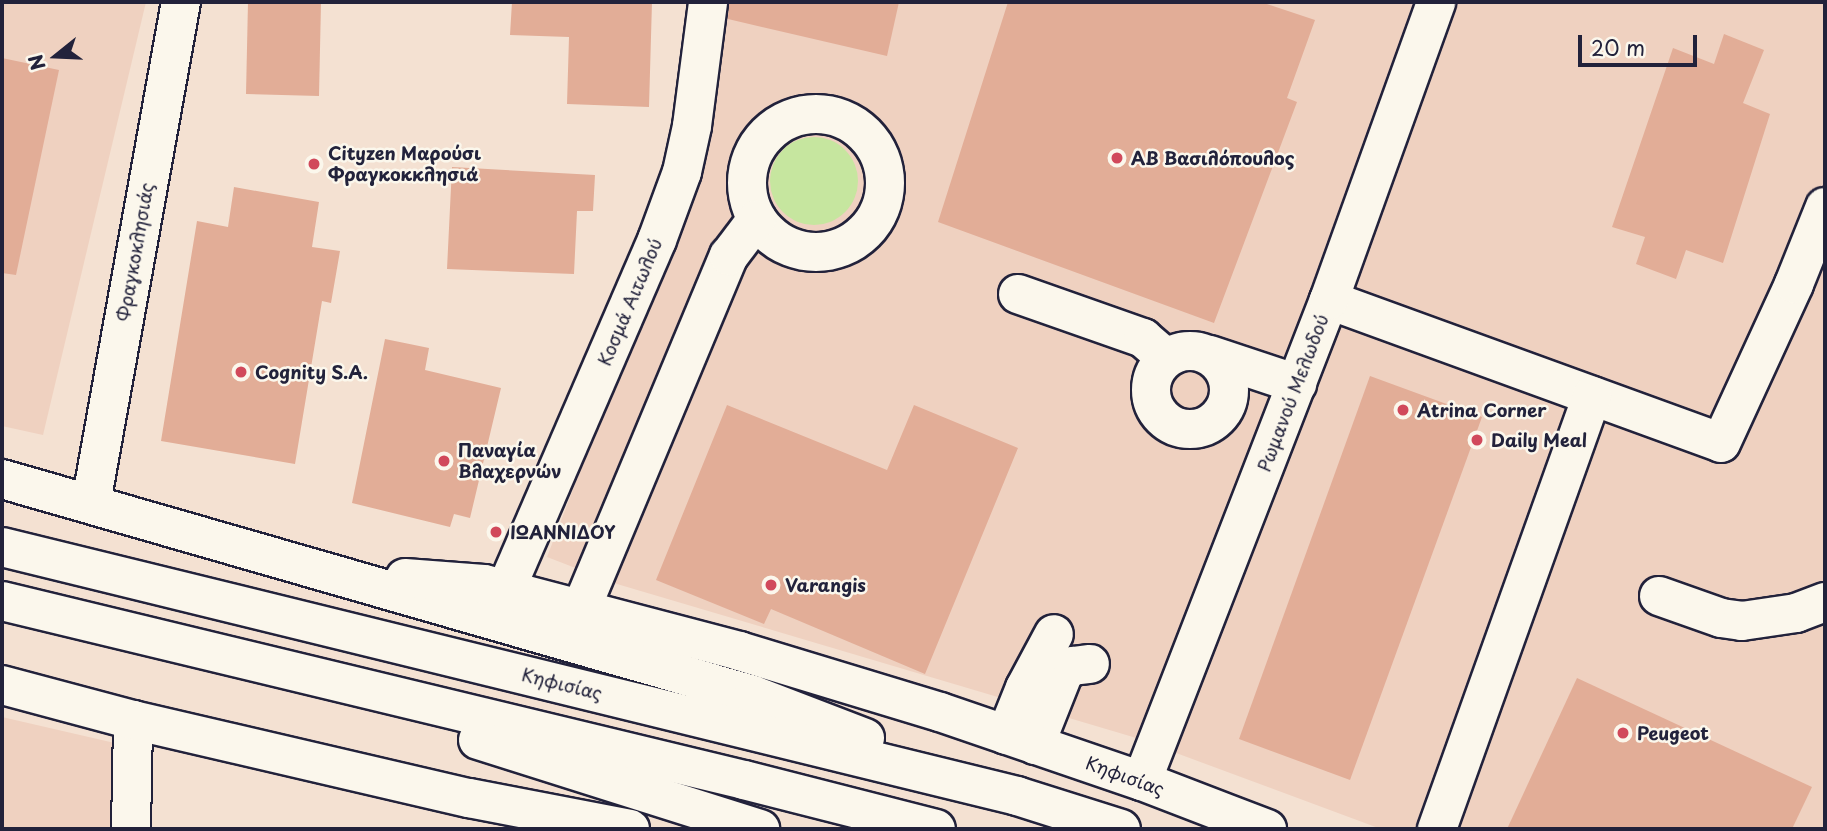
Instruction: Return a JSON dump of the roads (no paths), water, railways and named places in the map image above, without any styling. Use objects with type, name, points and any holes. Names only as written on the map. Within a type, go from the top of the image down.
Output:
[{"type":"main road","name":"Φραγκοκλησιάς","points":[[91,503],[181,2]]},
{"type":"main road","name":"Κοσμά Αιτωλού","points":[[506,589],[657,240],[682,172],[692,126],[708,2]]},
{"type":"main road","name":"Ρωμανού Μελωδού","points":[[1142,781],[1329,300],[1436,2]]},
{"type":"main road","points":[[1329,300],[1721,443],[1789,296],[1825,207]]},
{"type":"main road","points":[[581,609],[729,256],[757,219]]},
{"type":"main road","points":[[1018,294],[1143,338],[1167,358]]},
{"type":"main road","points":[[1180,351],[1195,351],[1210,355],[1293,394],[1243,397],[1201,428],[1185,429],[1170,423],[1159,413],[1152,399],[1151,384],[1167,358],[1180,351]]},
{"type":"main road","points":[[1210,355],[1221,365],[1228,379],[1229,394],[1225,409]]},
{"type":"main road","points":[[1437,829],[1592,396]]},
{"type":"main road","points":[[2,479],[753,695],[1017,796]]},
{"type":"main road","name":"Κηφισίας","points":[[2,547],[1017,796],[1121,829]]},
{"type":"main road","name":"Κηφισίας","points":[[330,573],[484,584],[751,655],[1021,740],[1142,781],[1267,829]]},
{"type":"main road","points":[[1659,596],[1721,618],[1742,621],[1796,612],[1825,602]]},
{"type":"main road","points":[[2,601],[178,646],[744,779],[936,829]]},
{"type":"main road","points":[[1021,740],[1025,688],[1054,634]]},
{"type":"main road","points":[[178,646],[760,829]]},
{"type":"main road","points":[[1021,740],[1064,672],[1073,666],[1090,664]]},
{"type":"main road","points":[[2,685],[134,720],[470,798],[630,829]]},
{"type":"main road","points":[[131,829],[134,720]]},
{"type":"place","name":"ΑΒ Βασιλόπουλος","points":[[1117,158]]},
{"type":"place","name":"Cityzen Μαρούσι Φραγκοκκλησιά","points":[[314,164]]},
{"type":"place","name":"Cognity S.A.","points":[[241,372]]},
{"type":"place","name":"Atrina Corner","points":[[1403,410]]},
{"type":"place","name":"Daily Meal","points":[[1477,440]]},
{"type":"place","name":"Παναγία Βλαχερνών","points":[[444,461]]},
{"type":"place","name":"ΙΩΑΝΝΙΔΟΥ","points":[[496,532]]},
{"type":"place","name":"Varangis","points":[[771,585]]},
{"type":"place","name":"Peugeot","points":[[1623,733]]}]
